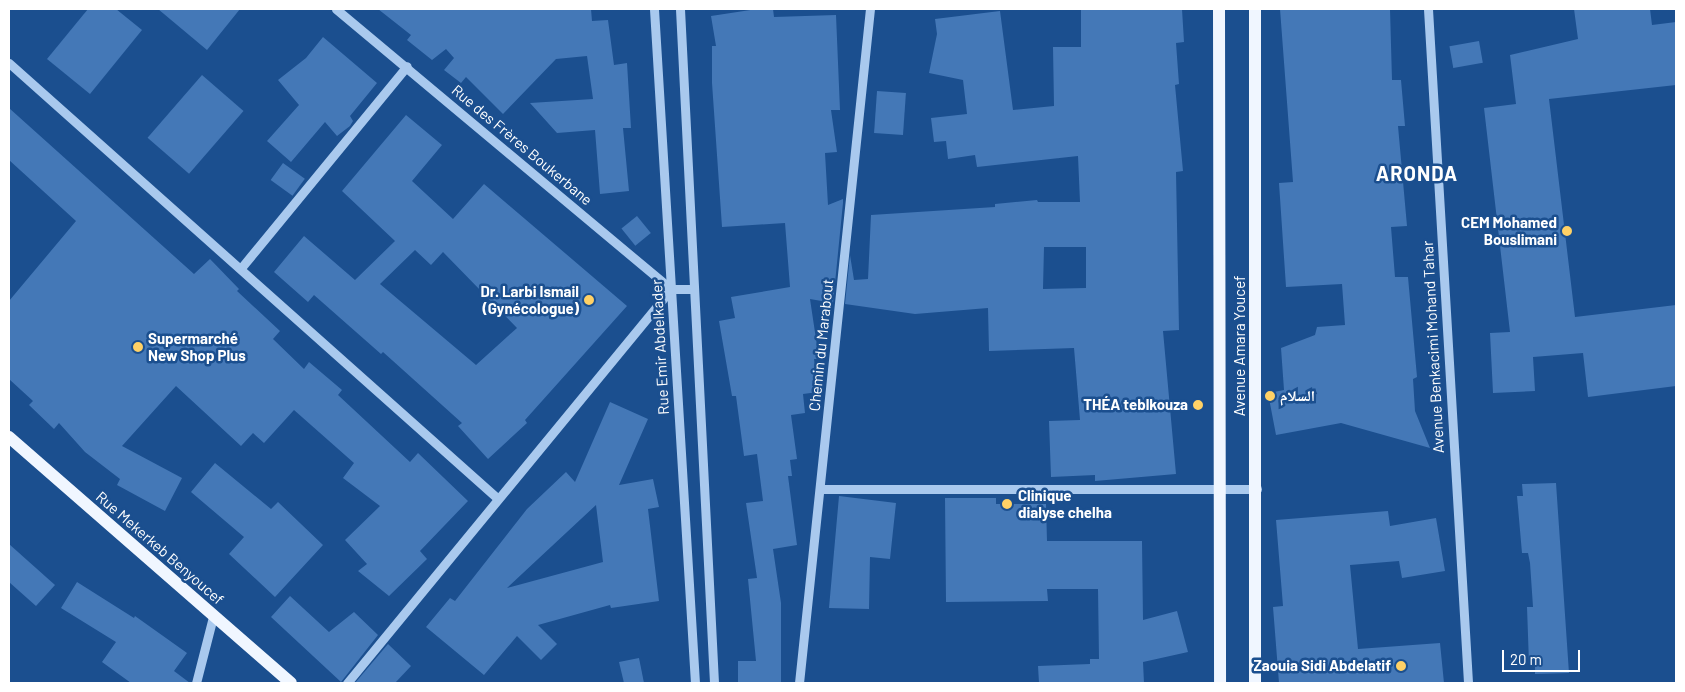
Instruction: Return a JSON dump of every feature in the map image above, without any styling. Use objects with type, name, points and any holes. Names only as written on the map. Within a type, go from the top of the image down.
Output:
[{"type":"main road","name":"Avenue Amara Youcef","points":[[1219,9],[1220,683]]},
{"type":"main road","name":"Avenue Amara Youcef","points":[[1255,9],[1257,489],[1255,683]]},
{"type":"main road","name":"Rue Mekerkeb Benyoucef","points":[[9,437],[290,683]]},
{"type":"street","name":"Rue des Frères Boukerbane","points":[[336,9],[407,66],[671,289]]},
{"type":"street","name":"Rue Emir Abdelkader","points":[[654,9],[695,683]]},
{"type":"street","points":[[680,9],[714,683]]},
{"type":"street","name":"Chemin du Marabout","points":[[799,683],[870,9]]},
{"type":"street","name":"Avenue Benkacimi Mohand Tahar","points":[[1428,9],[1468,683]]},
{"type":"street","points":[[9,63],[497,498]]},
{"type":"street","points":[[241,268],[407,66]]},
{"type":"street","points":[[347,683],[497,498],[671,289],[694,289]]},
{"type":"street","points":[[820,489],[1220,491],[1257,489]]},
{"type":"street","points":[[196,683],[213,617]]},
{"type":"building","points":[[88,9],[116,9],[142,30],[90,94],[47,59]]},
{"type":"building","points":[[158,9],[240,9],[207,50]]},
{"type":"building","points":[[378,9],[591,9],[592,21],[608,20],[614,65],[627,63],[631,128],[623,128],[629,191],[600,194],[595,130],[557,133],[530,103],[593,99],[587,56],[556,59],[503,114],[466,77],[461,83],[444,70],[454,58],[446,49],[432,60],[407,40],[411,35]]},
{"type":"building","points":[[757,9],[773,9],[774,17],[836,15],[840,110],[831,110],[837,152],[825,153],[828,205],[843,199],[833,303],[810,299],[819,359],[814,359],[818,392],[803,394],[805,413],[791,415],[797,459],[790,460],[792,476],[788,476],[797,545],[773,549],[781,603],[781,683],[738,683],[738,661],[756,661],[748,579],[757,578],[746,503],[763,501],[757,454],[744,456],[736,396],[732,396],[719,321],[735,318],[731,297],[790,287],[785,223],[722,227],[712,83],[712,46],[716,46],[711,16]]},
{"type":"building","points":[[1081,9],[1182,9],[1184,42],[1176,43],[1179,84],[1175,85],[1183,171],[1176,172],[1179,330],[1163,331],[1176,474],[1095,481],[1095,475],[1051,477],[1049,421],[1080,420],[1074,348],[989,351],[988,308],[915,314],[845,304],[850,255],[854,280],[868,279],[871,215],[995,207],[995,204],[1037,200],[1038,202],[1080,202],[1078,156],[977,167],[975,155],[948,159],[946,141],[934,142],[931,118],[967,114],[963,80],[929,73],[937,34],[935,19],[1000,11],[1013,110],[1054,106],[1053,47],[1081,47]],"holes":[[[1044,247],[1086,247],[1086,288],[1043,289]]]},
{"type":"building","points":[[1280,9],[1390,9],[1392,80],[1401,80],[1405,126],[1398,126],[1407,226],[1391,227],[1395,277],[1408,277],[1417,377],[1413,379],[1415,411],[1430,448],[1341,423],[1276,435],[1268,393],[1284,390],[1281,348],[1315,335],[1317,327],[1345,325],[1342,284],[1286,287],[1279,183],[1293,182]]},
{"type":"building","points":[[1574,9],[1650,9],[1652,25],[1676,22],[1676,85],[1549,99],[1575,317],[1676,305],[1676,386],[1588,397],[1583,353],[1533,357],[1535,391],[1493,393],[1490,333],[1510,332],[1484,108],[1516,104],[1510,55],[1578,39]]},
{"type":"building","points":[[323,37],[377,83],[350,116],[353,121],[350,126],[337,136],[325,122],[291,162],[267,141],[299,105],[278,80],[306,58]]},
{"type":"building","points":[[1479,41],[1483,63],[1453,68],[1449,46]]},
{"type":"building","points":[[202,75],[244,111],[189,174],[148,138]]},
{"type":"building","points":[[877,91],[906,93],[903,135],[874,133]]},
{"type":"building","points":[[9,108],[194,274],[210,259],[239,289],[237,291],[280,331],[273,339],[304,369],[309,362],[342,390],[338,395],[410,462],[418,453],[468,501],[420,551],[427,559],[389,596],[358,571],[367,564],[345,540],[380,506],[343,478],[354,463],[294,410],[264,443],[253,433],[241,446],[176,386],[122,446],[182,478],[165,511],[117,485],[120,479],[85,452],[59,423],[54,429],[29,405],[33,401],[9,379],[9,301],[76,221],[9,160]]},
{"type":"building","points":[[406,115],[442,145],[412,181],[453,219],[484,184],[627,306],[525,420],[527,423],[488,459],[458,426],[462,423],[383,352],[381,354],[314,295],[308,302],[274,272],[304,236],[355,280],[395,241],[342,191]],"holes":[[[415,250],[431,265],[443,252],[517,328],[476,365],[380,284]]]},
{"type":"building","points":[[283,163],[305,179],[292,196],[271,180]]},
{"type":"building","points":[[637,216],[651,233],[635,246],[621,229]]},
{"type":"building","points":[[610,402],[648,419],[619,485],[653,479],[659,507],[648,509],[659,601],[611,608],[610,605],[538,625],[557,644],[541,660],[517,636],[484,675],[426,627],[450,598],[455,601],[527,509],[566,472],[575,482]],"holes":[[[596,505],[603,562],[507,588]]]},
{"type":"building","points":[[215,463],[271,509],[278,502],[323,545],[275,597],[229,554],[244,537],[191,492]]},
{"type":"building","points":[[1556,483],[1569,673],[1535,674],[1535,664],[1529,664],[1527,607],[1533,607],[1530,563],[1528,553],[1522,553],[1517,496],[1523,496],[1522,484]]},
{"type":"building","points":[[839,496],[896,503],[890,559],[870,557],[869,609],[829,608]]},
{"type":"building","points":[[945,498],[996,498],[996,504],[1046,504],[1047,541],[1142,541],[1143,620],[1177,611],[1188,652],[1143,662],[1144,683],[1039,683],[1038,666],[1090,664],[1090,659],[1099,659],[1098,589],[1047,589],[1048,601],[946,602]]},
{"type":"building","points":[[1388,511],[1390,526],[1436,518],[1445,571],[1402,578],[1399,561],[1350,565],[1358,649],[1440,643],[1444,683],[1279,683],[1273,607],[1283,606],[1276,520]]},
{"type":"building","points":[[9,544],[55,585],[36,606],[9,582]]},
{"type":"building","points":[[77,582],[134,618],[135,616],[187,653],[174,671],[190,683],[131,683],[102,662],[116,642],[61,608]]},
{"type":"building","points":[[290,596],[329,632],[354,612],[378,635],[341,682],[271,617]]},
{"type":"building","points":[[388,644],[411,666],[395,683],[355,683]]},
{"type":"building","points":[[639,658],[644,683],[624,683],[619,662]]},
{"type":"place","name":"CEM Mohamed Bouslimani","points":[[1567,231]]},
{"type":"place","name":"Dr. Larbi Ismail (Gynécologue)","points":[[589,300]]},
{"type":"place","name":"Supermarché New Shop Plus","points":[[138,347]]},
{"type":"place","name":"السلام","points":[[1270,396]]},
{"type":"place","name":"THÉA teblkouza","points":[[1198,405]]},
{"type":"place","name":"Clinique dialyse chelha","points":[[1007,504]]},
{"type":"place","name":"Zaouia Sidi Abdelatif","points":[[1401,666]]},
{"type":"district","name":"ARONDA","points":[[1417,173]]}]
